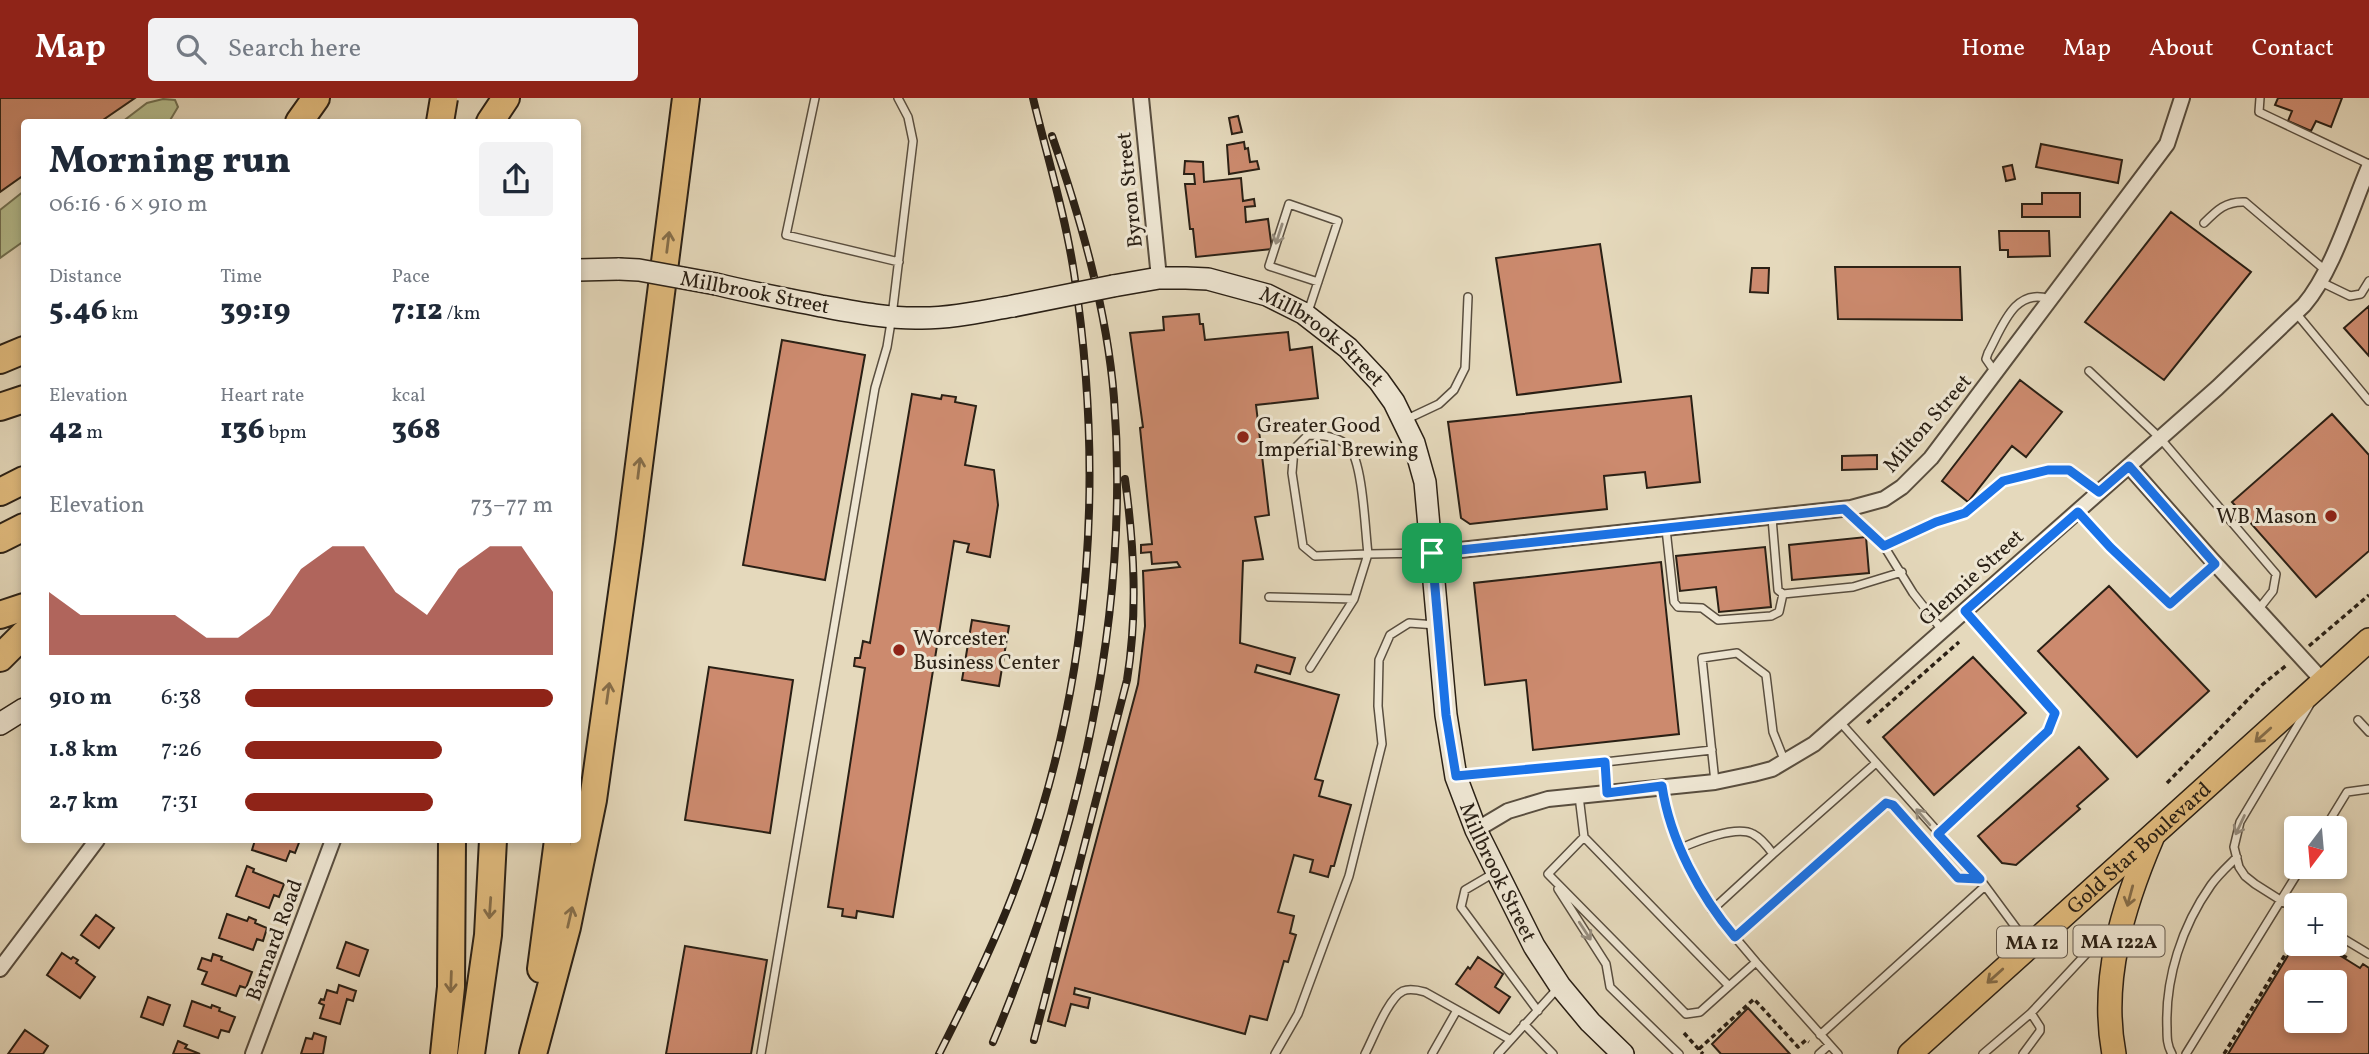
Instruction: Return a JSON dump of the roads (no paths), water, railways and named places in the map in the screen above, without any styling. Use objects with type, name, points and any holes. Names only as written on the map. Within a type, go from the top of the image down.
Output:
[{"type":"highway","points":[[301,119],[316,98]]},
{"type":"highway","points":[[440,119],[444,98]]},
{"type":"highway","points":[[435,119],[450,98]]},
{"type":"highway","points":[[492,119],[506,98]]},
{"type":"highway","points":[[531,1054],[570,916],[593,800],[631,530],[686,98]]},
{"type":"highway","points":[[0,360],[21,350]]},
{"type":"highway","points":[[0,407],[21,400]]},
{"type":"highway","points":[[0,492],[21,482]]},
{"type":"highway","points":[[0,539],[21,528]]},
{"type":"highway","points":[[0,615],[21,608]]},
{"type":"highway","points":[[0,658],[21,637]]},
{"type":"highway","points":[[444,1054],[451,987],[452,843]]},
{"type":"highway","points":[[471,1054],[488,935],[493,843]]},
{"type":"highway","points":[[531,1054],[558,843]]},
{"type":"main road","name":"Millbrook Street","points":[[581,270],[639,270],[799,302],[923,318],[971,314],[1159,278],[1208,279],[1267,295],[1306,316],[1363,362],[1386,391],[1404,421],[1425,482],[1446,715],[1456,776],[1476,830],[1534,946],[1560,986],[1590,1022],[1623,1054]]},
{"type":"main road","name":"Gold Star Boulevard","points":[[1910,1054],[2369,640]]},
{"type":"main road","points":[[0,724],[21,711]]},
{"type":"main road","name":"MA 122A","points":[[2114,1054],[2109,987],[2133,884],[2154,832]]},
{"type":"street","name":"Byron Street","points":[[1141,98],[1159,278]]},
{"type":"street","name":"Milton Street","points":[[1432,553],[1772,518],[1844,509],[1884,499],[1902,488],[1931,458],[2167,144],[2182,98]]},
{"type":"street","name":"Glennie Street","points":[[1476,830],[1524,804],[1548,799],[1715,782],[1754,774],[1786,762],[1814,744],[2078,512],[2297,313],[2312,296],[2323,276],[2369,165]]},
{"type":"street","points":[[2129,466],[2323,681]]},
{"type":"street","points":[[0,970],[95,843]]},
{"type":"street","name":"Barnard Road","points":[[253,1054],[332,843]]},
{"type":"lane","points":[[814,98],[786,235],[899,262]]},
{"type":"lane","points":[[761,1054],[872,401],[887,347],[892,316],[913,141],[908,117],[898,98]]},
{"type":"lane","points":[[2260,98],[2259,112],[2369,165]]},
{"type":"lane","points":[[2204,223],[2219,208],[2232,202],[2245,202],[2323,276],[2350,296],[2361,294],[2369,281]]},
{"type":"lane","points":[[1306,316],[1318,282],[1338,221],[1289,204],[1269,266],[1318,282]]},
{"type":"lane","points":[[1996,374],[1986,359],[2014,306],[2031,296],[2050,300]]},
{"type":"lane","points":[[1404,421],[1439,404],[1454,390],[1465,368],[1468,297]]},
{"type":"lane","points":[[2297,313],[2369,401]]},
{"type":"lane","points":[[2089,371],[2160,438],[2276,573],[2273,591],[2258,610]]},
{"type":"lane","points":[[1311,668],[1354,599],[1367,554],[1357,462],[1348,446],[1332,437],[1308,435],[1294,449],[1292,473],[1303,545],[1315,556],[1367,554],[1432,553]]},
{"type":"lane","points":[[1884,546],[1936,522],[1965,513],[2003,481],[2048,470],[2069,470],[2099,492]]},
{"type":"lane","points":[[1844,509],[1884,546],[1913,593],[1943,631]]},
{"type":"lane","points":[[2078,512],[2110,547],[2170,604],[2215,564]]},
{"type":"lane","points":[[1772,518],[1778,590],[1783,594],[1853,587],[1902,572]]},
{"type":"lane","points":[[1666,529],[1674,602],[1678,607],[1702,608],[1718,620],[1771,616],[1779,612],[1783,594]]},
{"type":"lane","points":[[1269,597],[1354,599]]},
{"type":"lane","points":[[1938,834],[2048,731],[2055,713],[1965,611]]},
{"type":"lane","points":[[1275,1054],[1298,1014],[1349,876],[1382,744],[1378,706],[1379,660],[1390,635],[1409,623],[1437,625]]},
{"type":"lane","points":[[1715,782],[1702,658],[1737,653],[1766,675],[1773,732],[1786,762]]},
{"type":"lane","points":[[2284,902],[2245,876],[2234,847],[2240,822],[2323,681]]},
{"type":"lane","points":[[2358,720],[2369,732]]},
{"type":"lane","points":[[1840,722],[1982,883],[2029,945]]},
{"type":"lane","points":[[1456,776],[1712,750]]},
{"type":"lane","points":[[1605,762],[1607,793]]},
{"type":"lane","points":[[1712,910],[1876,763]]},
{"type":"lane","points":[[1662,786],[1665,807],[1681,848],[1712,910],[1838,1054]]},
{"type":"lane","points":[[2332,816],[2347,792],[2369,789]]},
{"type":"lane","points":[[1579,796],[1584,836],[1729,986]]},
{"type":"lane","points":[[1735,937],[1886,803],[1893,805],[1958,878],[1982,883]]},
{"type":"lane","points":[[1681,848],[1703,839],[1743,830],[1765,843],[1773,854]]},
{"type":"lane","points":[[1548,874],[1584,836]]},
{"type":"lane","points":[[2172,1054],[2167,1046],[2166,1004],[2173,966],[2187,928],[2211,884],[2236,858]]},
{"type":"lane","points":[[1498,871],[1465,890],[1461,907],[1538,1011]]},
{"type":"lane","points":[[1548,874],[1686,1014],[1700,1012],[1756,962]]},
{"type":"lane","points":[[1548,874],[1606,964],[1610,987],[1679,1054]]},
{"type":"lane","points":[[2186,1054],[2294,879]]},
{"type":"lane","points":[[1820,1035],[1982,883]]},
{"type":"lane","points":[[1983,1054],[2031,1013],[2087,953],[2120,936]]},
{"type":"lane","points":[[2347,941],[2369,954]]},
{"type":"lane","points":[[1498,1054],[1560,986]]},
{"type":"lane","points":[[1365,1054],[1394,998],[1403,991],[1415,989],[1509,1039]]},
{"type":"lane","points":[[1432,1054],[1457,1010]]},
{"type":"lane","points":[[2023,1054],[2040,1031],[2031,1013]]},
{"type":"lane","points":[[1524,1024],[1553,1054]]},
{"type":"lane","points":[[1819,1054],[1829,1045]]},
{"type":"railway","points":[[939,1054],[1006,911],[1048,790],[1078,644],[1086,570],[1089,496],[1083,347],[1070,251],[1033,98]]},
{"type":"railway","points":[[993,1042],[1050,888],[1073,808],[1105,645],[1114,563],[1117,481],[1111,365],[1091,266],[1052,136]]},
{"type":"railway","points":[[1034,1040],[1127,680],[1133,629],[1134,579],[1125,479]]},
{"type":"place","name":"Greater Good Imperial Brewing","points":[[1243,437]]},
{"type":"place","name":"WB Mason","points":[[2331,516]]},
{"type":"place","name":"Worcester Business Center","points":[[899,650]]}]
